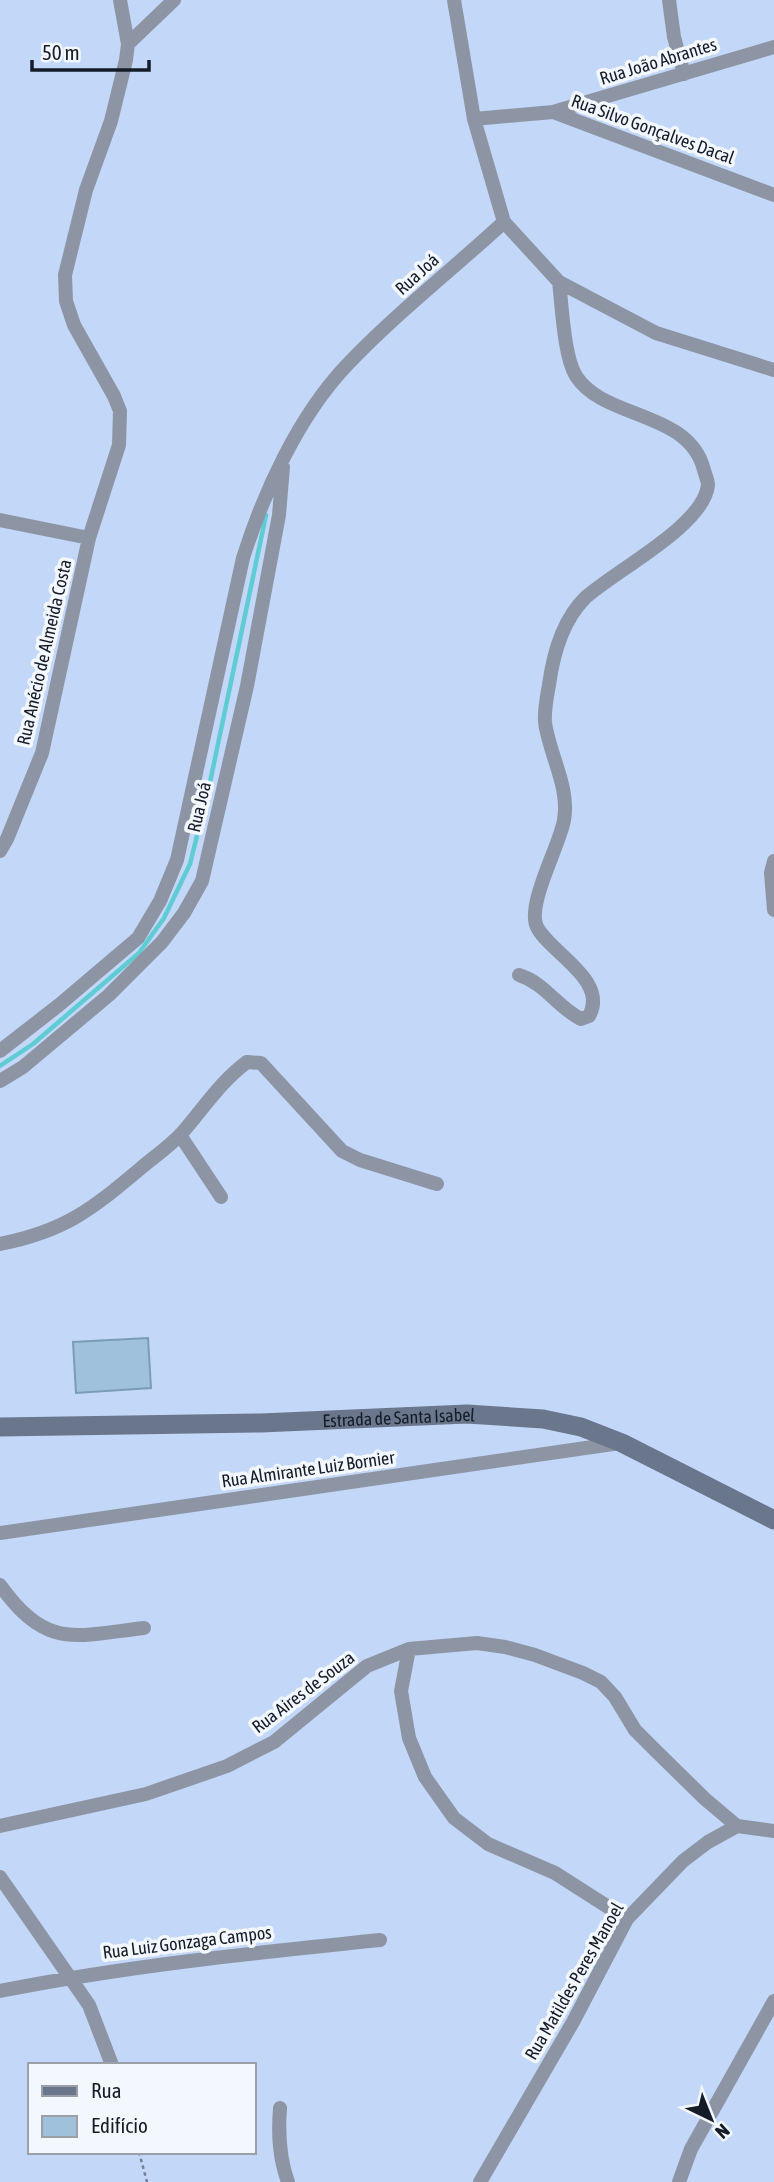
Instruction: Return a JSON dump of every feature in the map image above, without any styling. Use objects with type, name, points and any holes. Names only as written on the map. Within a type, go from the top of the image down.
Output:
[{"type":"main road","name":"Estrada de Santa Isabel","points":[[0,1427],[261,1423],[467,1414],[542,1419],[581,1427],[622,1443],[774,1520]]},
{"type":"street","points":[[120,0],[128,44]]},
{"type":"street","points":[[128,44],[174,0]]},
{"type":"street","points":[[454,0],[474,119],[504,222],[559,282],[656,333],[774,370]]},
{"type":"street","points":[[669,0],[674,37],[684,74]]},
{"type":"street","name":"Rua Anécio de Almeida Costa","points":[[0,850],[42,753],[89,538],[119,445],[120,411],[74,325],[66,301],[65,275],[86,190],[111,121],[128,44]]},
{"type":"street","name":"Rua João Abrantes","points":[[553,112],[774,47]]},
{"type":"street","name":"Rua Silvo Gonçalves Dacal","points":[[474,119],[553,112],[774,195]]},
{"type":"street","name":"Rua Joá","points":[[0,1051],[138,938],[160,901],[177,860],[243,558],[257,515],[284,458],[319,399],[346,366],[504,222]]},
{"type":"street","points":[[519,975],[533,979],[543,986],[560,1004],[581,1019],[589,1016],[593,1008],[592,993],[579,971],[543,937],[535,923],[536,902],[565,820],[564,797],[545,721],[549,684],[561,635],[584,600],[681,527],[700,508],[708,485],[701,460],[690,443],[672,430],[591,392],[576,376],[569,359],[559,282]]},
{"type":"street","name":"Rua Joá","points":[[0,1081],[23,1068],[109,995],[162,942],[184,913],[202,881],[247,686],[279,514],[284,458]]},
{"type":"street","points":[[0,520],[89,538]]},
{"type":"street","points":[[774,861],[771,873],[774,910]]},
{"type":"street","points":[[0,1244],[53,1230],[78,1218],[106,1198],[180,1135],[231,1073],[247,1062],[261,1063],[342,1152],[437,1184]]},
{"type":"street","points":[[180,1135],[221,1197]]},
{"type":"street","name":"Rua Almirante Luiz Bornier","points":[[0,1533],[622,1443]]},
{"type":"street","points":[[0,1585],[18,1608],[42,1628],[56,1634],[69,1636],[144,1628]]},
{"type":"street","name":"Rua Aires de Souza","points":[[0,1826],[146,1794],[227,1766],[274,1742],[367,1666],[409,1649],[477,1643],[535,1655],[601,1682],[615,1697],[635,1730],[705,1799],[737,1826]]},
{"type":"street","points":[[409,1649],[401,1691],[409,1738],[425,1777],[454,1818],[488,1844],[555,1873],[627,1919]]},
{"type":"street","points":[[737,1826],[774,1831]]},
{"type":"street","name":"Rua Matildes Peres Manoel","points":[[480,2182],[573,2022],[627,1919],[683,1861],[708,1842],[737,1826]]},
{"type":"street","points":[[0,1877],[89,2005],[111,2063]]},
{"type":"street","name":"Rua Luiz Gonzaga Campos","points":[[0,1991],[71,1976],[231,1955],[380,1940]]},
{"type":"street","points":[[679,2182],[691,2149],[774,2001]]},
{"type":"street","points":[[279,2108],[279,2146],[288,2182]]},
{"type":"path","points":[[140,2154],[147,2182]]},
{"type":"building","points":[[148,1338],[151,1388],[76,1393],[73,1342]]},
{"type":"waterway","points":[[0,1066],[33,1044],[139,953],[164,918],[190,864],[209,787],[266,515]]}]
